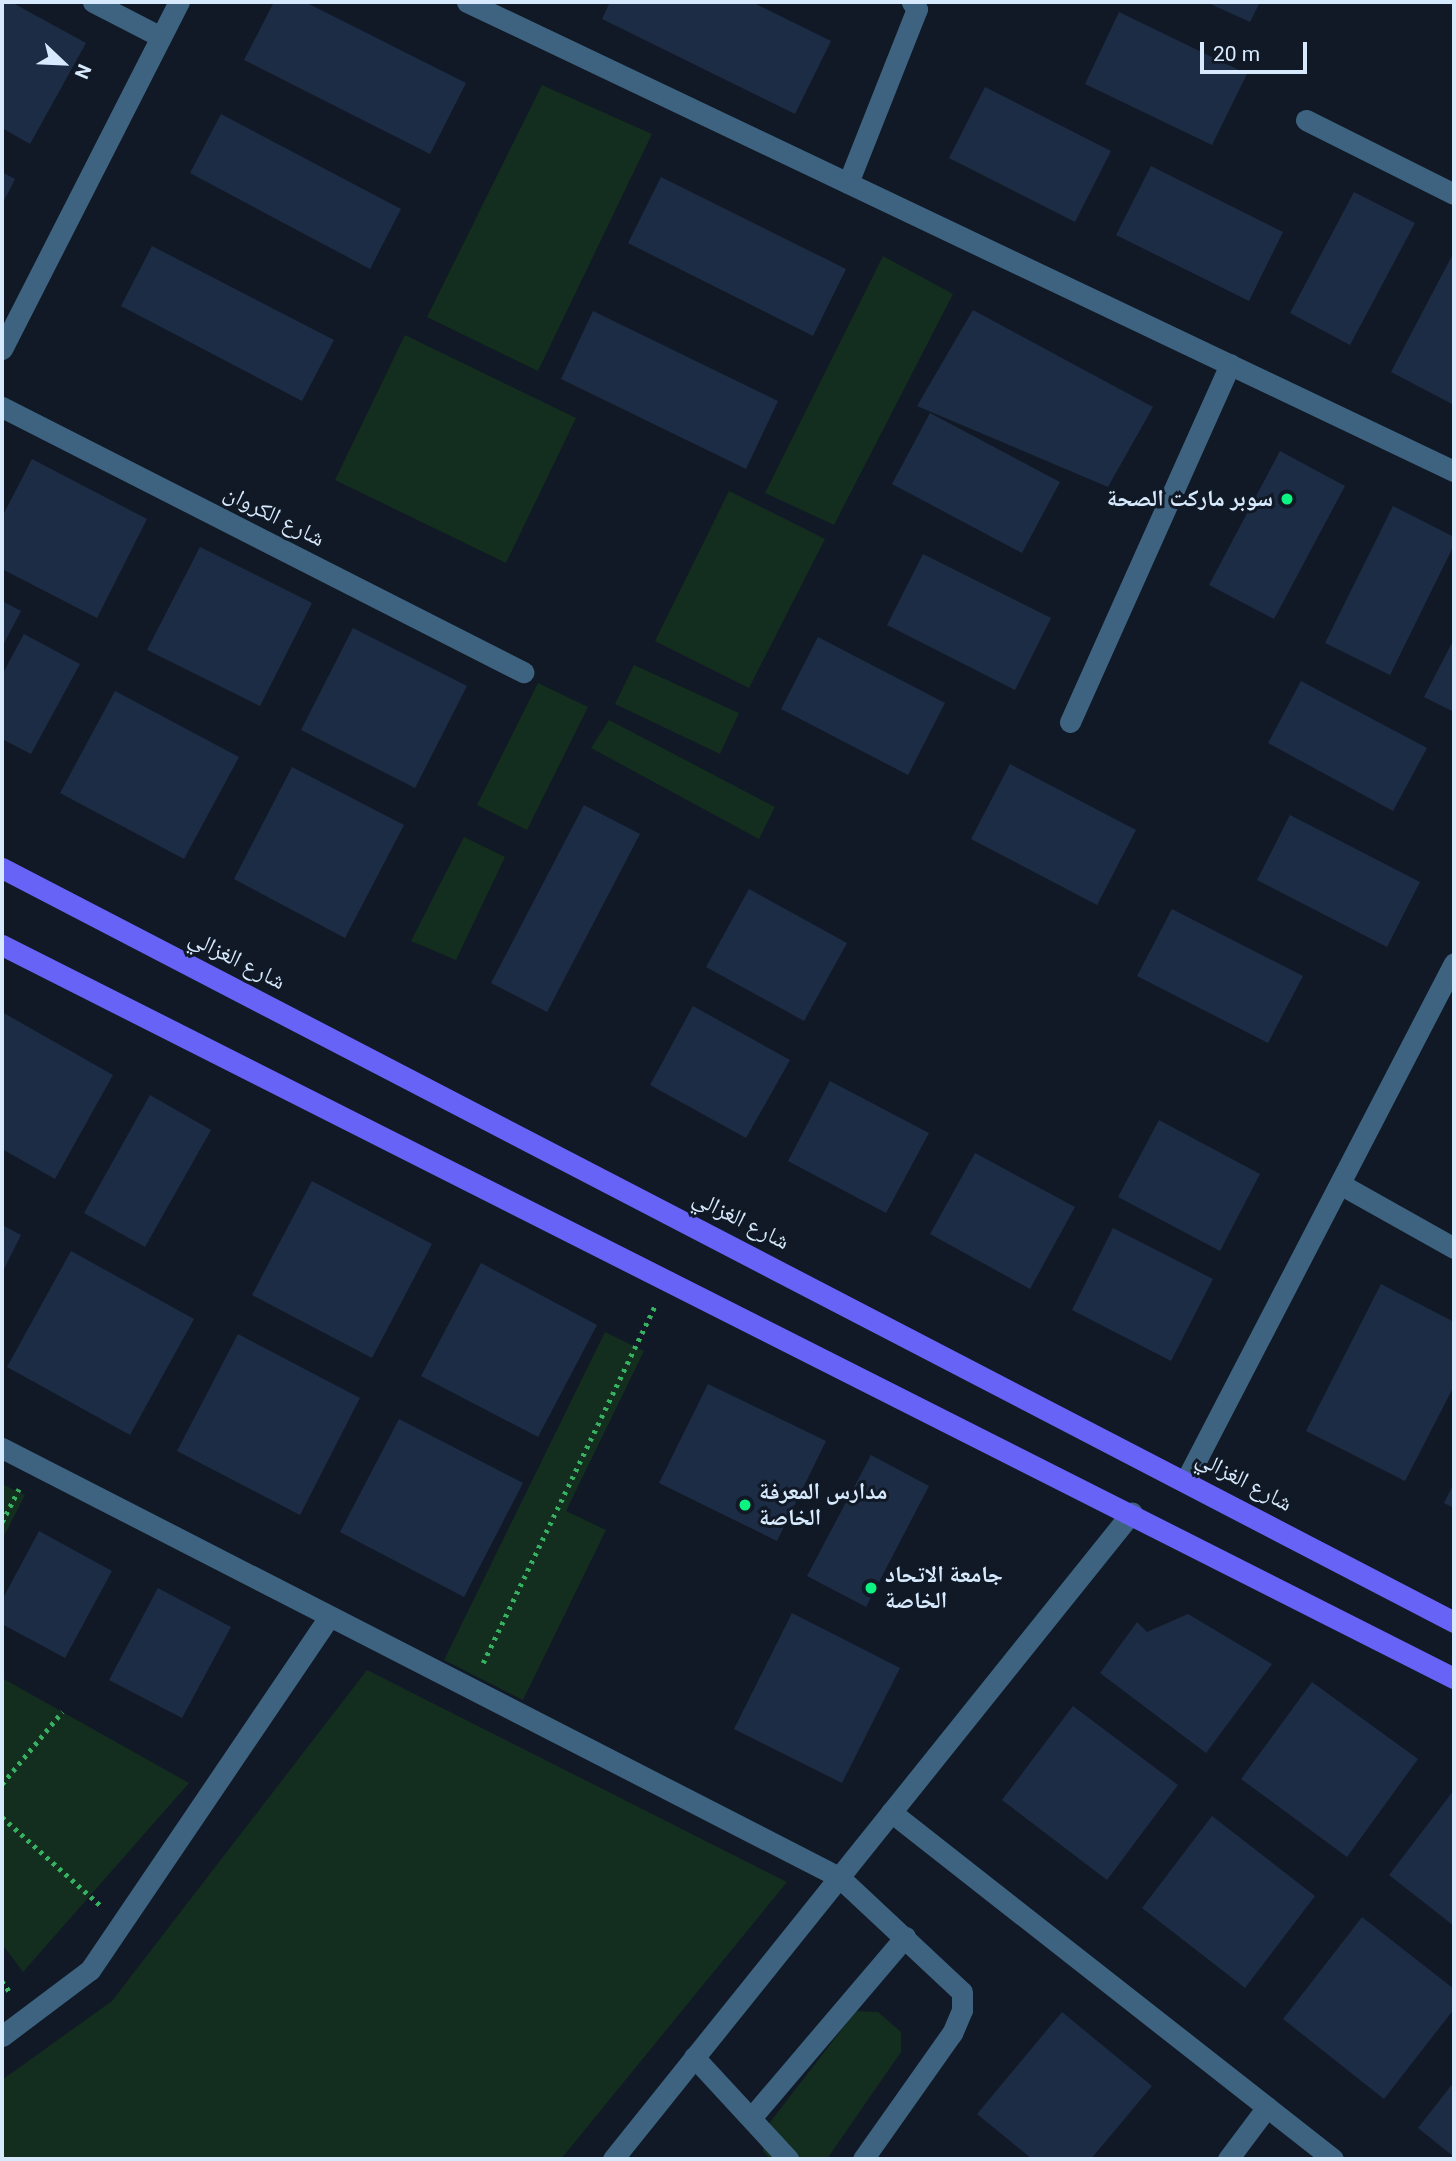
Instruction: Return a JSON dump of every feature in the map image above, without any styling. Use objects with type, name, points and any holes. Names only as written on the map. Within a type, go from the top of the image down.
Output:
[{"type":"main road","name":"شارع الغزالي","points":[[2,868],[1186,1480],[1454,1622]]},
{"type":"main road","points":[[2,945],[1132,1512],[1454,1678]]},
{"type":"street","points":[[93,2],[161,37]]},
{"type":"street","points":[[2,349],[179,2]]},
{"type":"street","points":[[467,2],[1454,471]]},
{"type":"street","points":[[848,183],[917,9],[912,2]]},
{"type":"street","points":[[1306,120],[1454,194]]},
{"type":"street","points":[[1070,722],[1230,364]]},
{"type":"street","name":"شارع الكروان","points":[[2,407],[523,672]]},
{"type":"street","points":[[1186,1480],[1453,969]]},
{"type":"street","points":[[1340,1184],[1454,1248]]},
{"type":"street","points":[[2,1448],[839,1877],[951,1978],[962,1992],[962,2010],[952,2033],[863,2159]]},
{"type":"street","points":[[613,2159],[1132,1512]]},
{"type":"street","points":[[2,2036],[90,1970],[330,1617]]},
{"type":"street","points":[[891,1812],[1331,2159]]},
{"type":"street","points":[[751,2118],[905,1937]]},
{"type":"street","points":[[694,2057],[788,2159]]},
{"type":"street","points":[[1228,2159],[1267,2107]]},
{"type":"path","points":[[471,1689],[668,1279]]},
{"type":"path","points":[[2,1522],[32,1464]]},
{"type":"path","points":[[2,1784],[62,1712]]},
{"type":"path","points":[[2,1817],[121,1925]]},
{"type":"green space","points":[[542,85],[652,134],[538,371],[427,317]]},
{"type":"green space","points":[[883,256],[953,294],[834,525],[765,493]]},
{"type":"green space","points":[[405,335],[576,418],[506,563],[335,480]]},
{"type":"green space","points":[[729,491],[825,539],[749,688],[655,641]]},
{"type":"green space","points":[[634,665],[739,713],[720,754],[615,704]]},
{"type":"green space","points":[[538,683],[588,707],[527,830],[477,805]]},
{"type":"green space","points":[[609,720],[775,807],[759,839],[591,748]]},
{"type":"green space","points":[[464,837],[505,857],[456,960],[411,941]]},
{"type":"green space","points":[[605,1332],[644,1351],[566,1511],[606,1530],[523,1700],[444,1660]]},
{"type":"green space","points":[[2,1484],[25,1495],[2,1540]]},
{"type":"green space","points":[[367,1670],[787,1882],[561,2159],[2,2159],[2,2080],[112,2001]]},
{"type":"green space","points":[[2,1678],[189,1783],[23,1972],[2,1944]]},
{"type":"green space","points":[[856,2011],[878,2012],[901,2032],[901,2052],[827,2159],[770,2159],[763,2151],[764,2130]]},
{"type":"building","points":[[2,2],[11,2],[86,43],[30,144],[2,128]]},
{"type":"building","points":[[274,2],[305,2],[466,83],[430,154],[244,60]]},
{"type":"building","points":[[610,2],[752,2],[831,41],[795,114],[602,19]]},
{"type":"building","points":[[1206,2],[1260,2],[1250,22]]},
{"type":"building","points":[[1119,12],[1247,74],[1212,145],[1085,84]]},
{"type":"building","points":[[985,87],[1111,151],[1075,222],[949,158]]},
{"type":"building","points":[[221,114],[401,209],[370,269],[190,173]]},
{"type":"building","points":[[1151,166],[1283,232],[1249,301],[1116,235]]},
{"type":"building","points":[[2,172],[15,179],[2,205]]},
{"type":"building","points":[[661,177],[846,269],[813,336],[628,243]]},
{"type":"building","points":[[1354,192],[1415,223],[1350,345],[1290,313]]},
{"type":"building","points":[[152,246],[334,340],[302,401],[121,306]]},
{"type":"building","points":[[1454,252],[1454,400],[1452,404],[1391,372]]},
{"type":"building","points":[[973,310],[1153,407],[1108,487],[917,406]]},
{"type":"building","points":[[593,311],[778,401],[746,469],[561,379]]},
{"type":"building","points":[[930,413],[1060,482],[1022,553],[892,484]]},
{"type":"building","points":[[1280,451],[1345,486],[1274,619],[1209,585]]},
{"type":"building","points":[[32,459],[147,519],[97,618],[2,569],[2,517]]},
{"type":"building","points":[[1393,506],[1454,537],[1454,545],[1390,675],[1325,643]]},
{"type":"building","points":[[200,547],[312,603],[260,706],[147,650]]},
{"type":"building","points":[[923,554],[1051,618],[1015,690],[887,625]]},
{"type":"building","points":[[2,601],[21,611],[2,647]]},
{"type":"building","points":[[353,628],[467,686],[415,788],[301,730]]},
{"type":"building","points":[[24,634],[80,664],[31,754],[2,739],[2,675]]},
{"type":"building","points":[[818,637],[945,703],[908,775],[781,709]]},
{"type":"building","points":[[1454,639],[1454,712],[1424,697]]},
{"type":"building","points":[[1301,681],[1427,748],[1393,811],[1268,743]]},
{"type":"building","points":[[115,691],[239,757],[184,859],[60,793]]},
{"type":"building","points":[[1010,764],[1136,830],[1097,905],[971,839]]},
{"type":"building","points":[[292,767],[404,825],[345,938],[234,879]]},
{"type":"building","points":[[584,805],[640,834],[547,1012],[491,983]]},
{"type":"building","points":[[1290,815],[1420,882],[1387,947],[1257,880]]},
{"type":"building","points":[[749,889],[847,943],[804,1021],[706,967]]},
{"type":"building","points":[[1172,909],[1303,976],[1268,1043],[1137,976]]},
{"type":"building","points":[[693,1006],[790,1060],[746,1138],[650,1085]]},
{"type":"building","points":[[2,1012],[113,1075],[55,1179],[2,1149]]},
{"type":"building","points":[[830,1081],[929,1133],[886,1213],[788,1161]]},
{"type":"building","points":[[150,1095],[211,1130],[145,1247],[84,1213]]},
{"type":"building","points":[[1159,1120],[1260,1174],[1220,1251],[1118,1197]]},
{"type":"building","points":[[975,1153],[1075,1207],[1030,1289],[930,1234]]},
{"type":"building","points":[[312,1181],[432,1244],[372,1358],[252,1295]]},
{"type":"building","points":[[2,1225],[21,1235],[2,1273]]},
{"type":"building","points":[[1113,1228],[1213,1279],[1171,1361],[1072,1310]]},
{"type":"building","points":[[71,1251],[194,1319],[130,1435],[7,1367]]},
{"type":"building","points":[[481,1263],[597,1325],[538,1437],[421,1376]]},
{"type":"building","points":[[1381,1284],[1454,1322],[1454,1386],[1405,1481],[1306,1431]]},
{"type":"building","points":[[238,1334],[360,1398],[300,1515],[177,1451]]},
{"type":"building","points":[[708,1384],[826,1441],[777,1541],[659,1483]]},
{"type":"building","points":[[399,1419],[523,1483],[464,1597],[340,1532]]},
{"type":"building","points":[[871,1455],[929,1486],[866,1607],[807,1576]]},
{"type":"building","points":[[1454,1483],[1454,1508],[1444,1503]]},
{"type":"building","points":[[39,1531],[112,1571],[65,1658],[2,1624],[2,1600]]},
{"type":"building","points":[[158,1588],[231,1627],[182,1718],[109,1680]]},
{"type":"building","points":[[792,1613],[900,1668],[842,1783],[734,1729]]},
{"type":"building","points":[[1188,1614],[1272,1664],[1206,1753],[1100,1673],[1137,1622],[1147,1632]]},
{"type":"building","points":[[1312,1682],[1418,1759],[1347,1857],[1241,1779]]},
{"type":"building","points":[[1073,1706],[1178,1785],[1107,1880],[1002,1800]]},
{"type":"building","points":[[1454,1790],[1454,1926],[1389,1875]]},
{"type":"building","points":[[1212,1816],[1315,1896],[1245,1988],[1142,1908]]},
{"type":"building","points":[[1362,1917],[1454,1989],[1454,2009],[1384,2099],[1283,2019]]},
{"type":"building","points":[[1062,2012],[1152,2086],[1091,2159],[1032,2159],[977,2114]]},
{"type":"building","points":[[1454,2082],[1454,2157],[1418,2128]]},
{"type":"place","name":"سوبر ماركت الصحة","points":[[1287,499]]},
{"type":"place","name":"مدارس المعرفة الخاصة","points":[[745,1505]]},
{"type":"place","name":"جامعة الاتحاد الخاصة","points":[[871,1588]]}]
